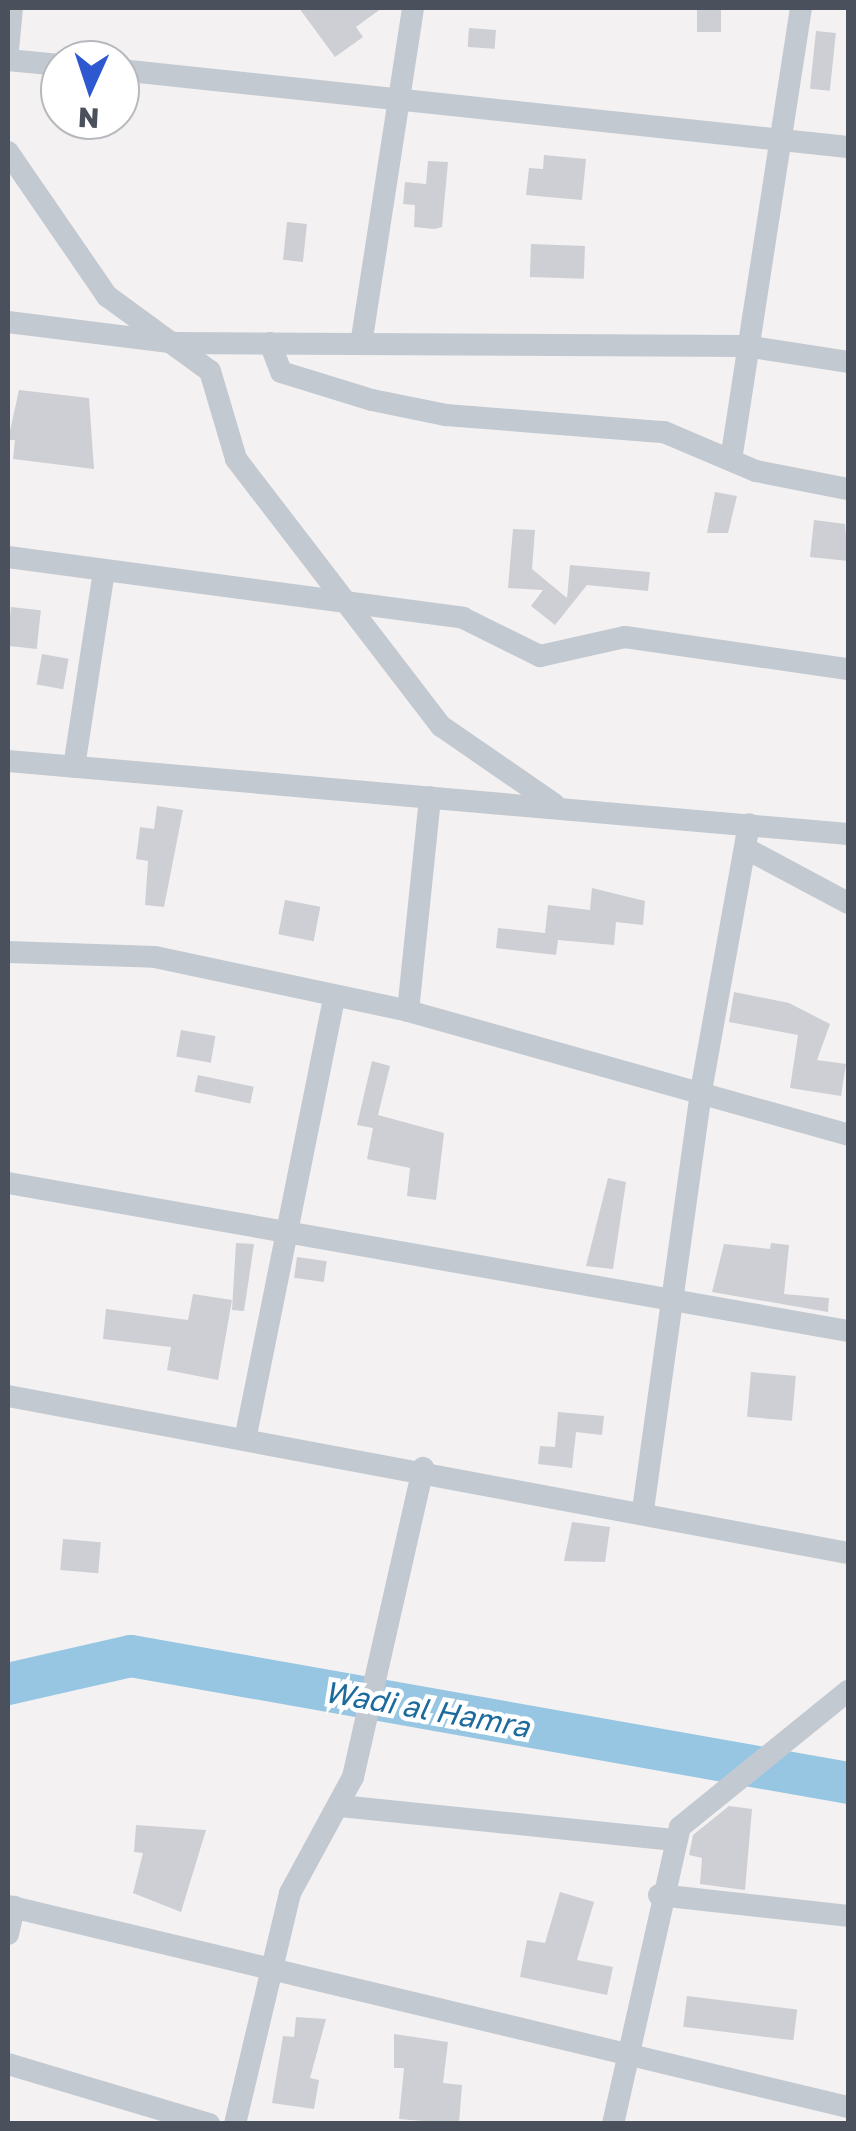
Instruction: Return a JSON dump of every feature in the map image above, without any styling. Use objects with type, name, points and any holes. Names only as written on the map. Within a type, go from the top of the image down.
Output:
[{"type":"street","points":[[8,50],[12,8]]},
{"type":"street","points":[[362,338],[413,8]]},
{"type":"street","points":[[731,460],[745,346],[801,8]]},
{"type":"street","points":[[8,60],[40,63]]},
{"type":"street","points":[[140,72],[401,96],[848,147]]},
{"type":"street","points":[[8,152],[79,264],[134,318],[176,342],[210,371],[236,459],[441,726],[554,804]]},
{"type":"street","points":[[8,322],[176,342],[270,343],[362,338],[745,346],[848,362]]},
{"type":"street","points":[[270,343],[281,372],[372,400],[446,415],[664,432],[790,482],[848,489]]},
{"type":"street","points":[[8,557],[479,622],[540,656],[624,637],[848,669]]},
{"type":"street","points":[[74,766],[104,570]]},
{"type":"street","points":[[8,761],[554,804],[848,834]]},
{"type":"street","points":[[408,1011],[430,796]]},
{"type":"street","points":[[643,1510],[701,1091],[749,824]]},
{"type":"street","points":[[745,848],[848,902]]},
{"type":"street","points":[[8,952],[155,957],[408,1011],[848,1135]]},
{"type":"street","points":[[246,1435],[334,997]]},
{"type":"street","points":[[8,1183],[672,1305],[848,1331]]},
{"type":"street","points":[[8,1396],[423,1468],[848,1553]]},
{"type":"street","points":[[235,2124],[270,1967],[298,1877],[340,1806],[423,1468]]},
{"type":"street","points":[[613,2124],[659,1895],[674,1840],[686,1819],[848,1691]]},
{"type":"street","points":[[340,1806],[674,1840]]},
{"type":"street","points":[[659,1895],[848,1916]]},
{"type":"street","points":[[8,1934],[10,1907],[627,2049],[848,2107]]},
{"type":"street","points":[[8,2064],[209,2124]]},
{"type":"building","points":[[299,8],[382,8],[356,27],[363,37],[335,57]]},
{"type":"building","points":[[697,8],[721,8],[721,32],[697,32]]},
{"type":"building","points":[[469,28],[496,30],[495,49],[468,47]]},
{"type":"building","points":[[816,31],[836,33],[830,91],[810,89]]},
{"type":"building","points":[[544,155],[586,159],[582,200],[526,195],[529,168],[543,169]]},
{"type":"building","points":[[428,161],[448,162],[442,227],[434,229],[414,227],[415,205],[403,204],[405,182],[426,184]]},
{"type":"building","points":[[287,222],[307,224],[303,262],[283,260]]},
{"type":"building","points":[[531,244],[585,246],[584,279],[530,277]]},
{"type":"building","points":[[19,390],[89,398],[94,469],[13,459],[15,440],[8,440]]},
{"type":"building","points":[[715,492],[737,496],[728,533],[707,533]]},
{"type":"building","points":[[814,520],[845,524],[848,561],[810,557]]},
{"type":"building","points":[[513,529],[535,530],[532,569],[567,598],[570,565],[650,572],[648,591],[587,585],[555,625],[531,606],[543,590],[508,588]]},
{"type":"building","points":[[11,607],[41,610],[37,649],[8,646]]},
{"type":"building","points":[[42,654],[69,659],[63,689],[37,685]]},
{"type":"building","points":[[157,806],[183,810],[164,907],[145,905],[148,861],[136,859],[140,827],[154,829]]},
{"type":"building","points":[[592,888],[645,901],[643,925],[616,922],[614,945],[558,940],[556,955],[496,948],[498,928],[545,933],[548,905],[590,910]]},
{"type":"building","points":[[285,900],[320,907],[314,941],[278,934]]},
{"type":"building","points":[[734,992],[789,1003],[830,1024],[817,1060],[846,1064],[841,1096],[790,1088],[798,1035],[729,1022]]},
{"type":"building","points":[[181,1030],[215,1036],[211,1063],[176,1057]]},
{"type":"building","points":[[372,1061],[390,1066],[378,1115],[444,1133],[436,1200],[407,1196],[410,1168],[367,1159],[373,1128],[357,1125]]},
{"type":"building","points":[[198,1075],[254,1087],[250,1103],[194,1092]]},
{"type":"building","points":[[608,1178],[626,1182],[613,1269],[586,1266]]},
{"type":"building","points":[[236,1243],[254,1244],[244,1311],[232,1310]]},
{"type":"building","points":[[771,1243],[789,1245],[784,1294],[829,1298],[828,1312],[712,1292],[724,1244],[770,1249]]},
{"type":"building","points":[[297,1257],[327,1261],[324,1282],[294,1278]]},
{"type":"building","points":[[193,1294],[232,1300],[218,1380],[167,1370],[171,1347],[103,1339],[106,1309],[188,1320]]},
{"type":"building","points":[[751,1372],[796,1376],[792,1421],[747,1417]]},
{"type":"building","points":[[558,1412],[604,1416],[602,1435],[576,1432],[572,1468],[538,1464],[540,1446],[555,1447]]},
{"type":"building","points":[[572,1522],[610,1527],[605,1562],[564,1561]]},
{"type":"building","points":[[63,1539],[101,1542],[98,1573],[60,1570]]},
{"type":"building","points":[[729,1806],[752,1809],[745,1890],[700,1884],[702,1858],[689,1855],[693,1835]]},
{"type":"building","points":[[136,1825],[206,1830],[181,1912],[133,1893],[143,1853],[134,1852]]},
{"type":"building","points":[[560,1892],[594,1902],[577,1960],[613,1967],[607,1995],[520,1977],[527,1940],[545,1943]]},
{"type":"building","points":[[687,1996],[797,2010],[793,2040],[683,2027]]},
{"type":"building","points":[[296,2017],[326,2019],[310,2078],[319,2080],[314,2109],[272,2103],[283,2036],[294,2037]]},
{"type":"building","points":[[394,2034],[448,2042],[443,2083],[462,2085],[459,2124],[399,2119],[404,2068],[394,2068]]},
{"type":"waterway","name":"Wadi al Hamra","points":[[8,1684],[131,1656],[848,1783]]}]
